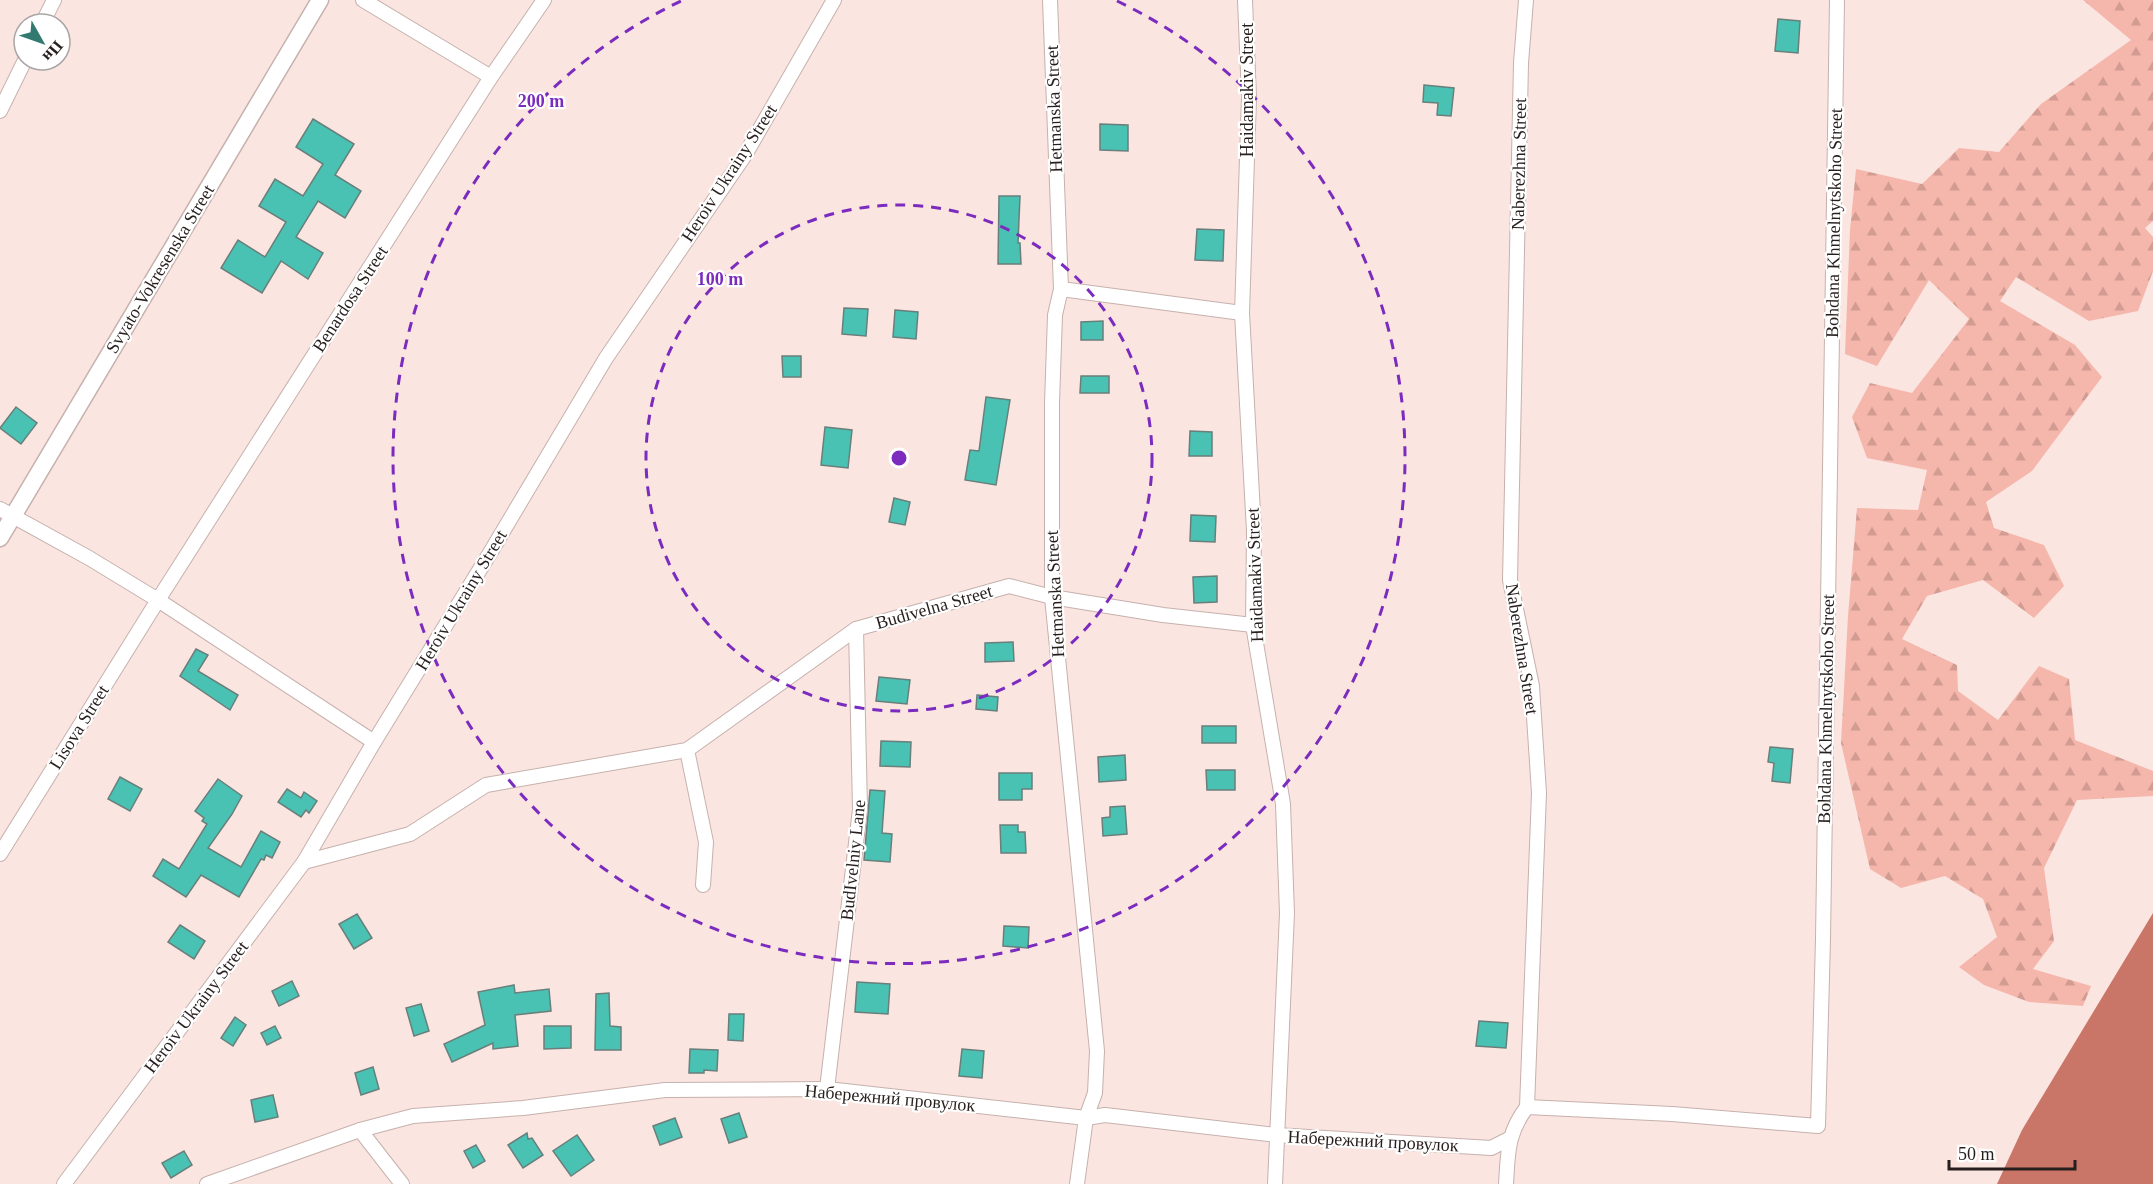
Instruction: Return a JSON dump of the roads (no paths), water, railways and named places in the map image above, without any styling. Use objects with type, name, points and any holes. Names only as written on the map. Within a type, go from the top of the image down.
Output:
[{"type":"street","name":"Svyato-Vokresenska Street","points":[[0,538],[6,513],[320,0]]},
{"type":"street","points":[[363,0],[491,77]]},
{"type":"street","name":"Benardosa Street","points":[[158,600],[491,77],[544,0]]},
{"type":"street","name":"Heroiv Ukrainy Street","points":[[64,1184],[304,862],[606,358],[745,155],[834,0]]},
{"type":"street","name":"Hetmanska Street","points":[[1050,0],[1061,289],[1055,315],[1052,402],[1052,597],[1097,1051],[1095,1093],[1086,1118],[1077,1184]]},
{"type":"street","name":"Haidamakiv Street","points":[[1245,0],[1249,97],[1242,313],[1254,531],[1253,625],[1283,804],[1287,913],[1275,1184]]},
{"type":"street","name":"Naberezhna Street","points":[[1506,1184],[1509,1139],[1516,1121],[1527,1107],[1539,793],[1532,686],[1510,580],[1521,63],[1526,0]]},
{"type":"street","name":"Bohdana Khmelnytskoho Street","points":[[1527,1107],[1672,1113],[1818,1126],[1823,939],[1837,0]]},
{"type":"street","points":[[0,111],[19,72]]},
{"type":"street","points":[[1061,289],[1242,313]]},
{"type":"street","points":[[6,513],[89,558],[158,600],[374,742]]},
{"type":"street","name":"Budivelna Street","points":[[304,862],[410,834],[486,785],[687,750],[856,629],[1010,586],[1052,597],[1163,615],[1253,625]]},
{"type":"street","name":"Lisova Street","points":[[0,854],[158,600]]},
{"type":"street","name":"BudIvelniy Lane","points":[[827,1089],[860,809],[856,629]]},
{"type":"street","points":[[687,750],[706,842],[703,885]]},
{"type":"street","name":"Набережний провулок","points":[[207,1184],[360,1130],[413,1116],[523,1108],[665,1090],[827,1089],[1086,1118],[1105,1115],[1276,1135],[1491,1148],[1509,1139]]},
{"type":"street","points":[[360,1130],[402,1184]]}]
